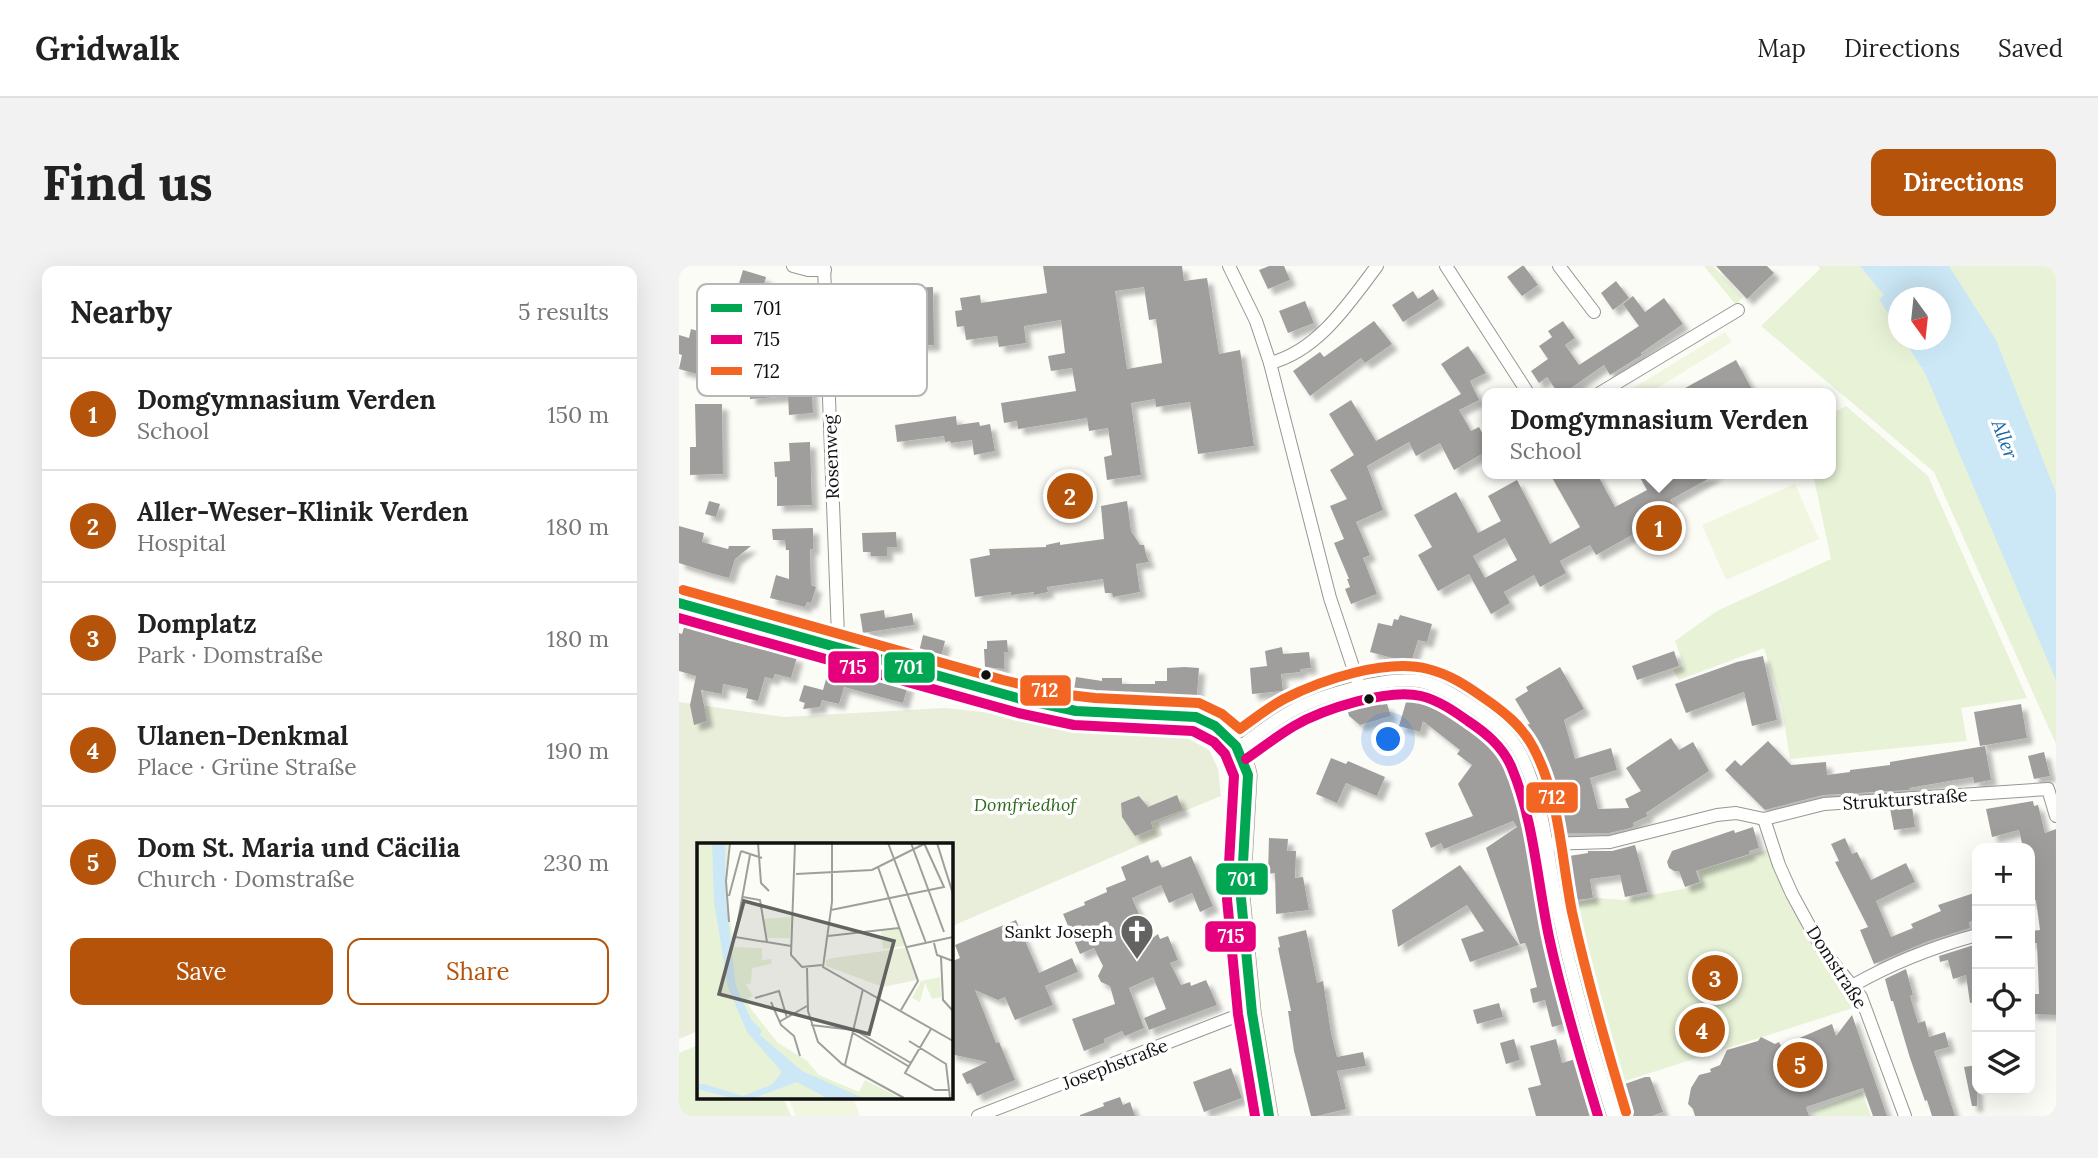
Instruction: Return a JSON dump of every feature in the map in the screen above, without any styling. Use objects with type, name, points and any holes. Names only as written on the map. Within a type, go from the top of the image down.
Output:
[{"type":"main road","points":[[679,603],[999,694],[1067,709],[1196,717],[1222,729],[1244,759],[1248,783],[1242,845],[1241,898],[1252,1013],[1269,1116]]},
{"type":"street","points":[[793,266],[808,270],[824,268]]},
{"type":"street","points":[[1229,266],[1256,321],[1270,363],[1330,598],[1360,688]]},
{"type":"street","points":[[1270,363],[1308,344],[1329,326],[1377,266]]},
{"type":"street","points":[[1446,266],[1525,388]]},
{"type":"street","points":[[1559,266],[1594,312]]},
{"type":"street","points":[[1608,388],[1738,310]]},
{"type":"street","name":"Rosenweg","points":[[829,396],[837,624],[835,647]]},
{"type":"street","points":[[1238,748],[1290,712],[1320,699],[1391,681],[1420,681],[1448,692],[1502,728],[1525,762],[1534,791],[1574,978],[1613,1116]]},
{"type":"street","name":"Strukturstraße","points":[[1764,819],[1824,804],[2048,789],[2056,816]]},
{"type":"street","points":[[1546,844],[1610,842],[1717,815],[1736,813],[1764,819]]},
{"type":"street","name":"Domstraße","points":[[1764,819],[1792,894],[1822,949],[1861,997],[1905,1116]]},
{"type":"street","points":[[1852,986],[1875,972],[1914,955],[1972,937]]},
{"type":"street","name":"Josephstraße","points":[[978,1116],[1252,1013]]},
{"type":"green space","points":[[1704,266],[1713,266],[1743,297],[1736,305]]},
{"type":"green space","points":[[1818,266],[2056,266],[2056,744],[1934,472],[1761,326],[1820,269]]},
{"type":"green space","points":[[1725,332],[1732,342],[1657,388],[1633,388]]},
{"type":"green space","points":[[1846,406],[1928,476],[2027,698],[1961,708],[1967,741],[1790,759],[1782,708],[1764,648],[1679,680],[1673,670],[1684,666],[1675,641],[1717,611],[1831,559],[1814,479],[1836,479],[1836,411]]},
{"type":"green space","points":[[1795,484],[1819,539],[1726,580],[1702,525]]},
{"type":"green space","name":"Domfriedhof","points":[[679,702],[784,717],[945,708],[1178,733],[1209,750],[1218,769],[1221,796],[1158,822],[1163,835],[952,926],[952,843],[697,843],[697,1031],[679,1039]]},
{"type":"green space","points":[[1767,850],[1785,896],[1817,950],[1859,1006],[1619,1083],[1574,903],[1598,898],[1624,900],[1683,889],[1701,883],[1699,870]]},
{"type":"green space","points":[[697,1045],[697,1098],[783,1098],[791,1116],[679,1116],[679,1053]]},
{"type":"green space","points":[[1862,1092],[1871,1116],[1814,1116],[1812,1111]]},
{"type":"green space","points":[[788,1098],[853,1098],[860,1116],[796,1116]]},
{"type":"water","name":"Aller","points":[[1860,266],[1949,266],[1996,340],[2056,493],[2056,680],[1925,373],[1910,350],[1951,350],[1951,287],[1888,287],[1888,314],[1879,299],[1884,295]]},
{"type":"building","points":[[1043,266],[1182,266],[1184,281],[1207,278],[1219,354],[1240,350],[1254,446],[1198,454],[1190,402],[1156,407],[1155,399],[1131,403],[1141,475],[1107,480],[1104,457],[1112,455],[1108,428],[1089,431],[1087,418],[1018,429],[1017,421],[1004,423],[1001,403],[1076,391],[1072,368],[1051,371],[1048,356],[1065,353],[1061,320],[1024,326],[1026,343],[999,347],[997,336],[966,340],[964,326],[957,327],[955,311],[962,310],[960,298],[980,295],[981,303],[1047,293]],"holes":[[[1144,287],[1149,320],[1156,319],[1162,363],[1127,369],[1115,291]]]},
{"type":"building","points":[[1269,266],[1284,266],[1290,280],[1268,289],[1259,270]]},
{"type":"building","points":[[1522,266],[1538,285],[1522,296],[1507,277]]},
{"type":"building","points":[[1716,266],[1767,266],[1774,273],[1747,299]]},
{"type":"building","points":[[743,270],[766,277],[764,284],[739,284]]},
{"type":"building","points":[[1616,281],[1629,298],[1613,310],[1601,293]]},
{"type":"building","points":[[927,287],[933,287],[934,345],[927,345]]},
{"type":"building","points":[[1433,289],[1439,299],[1403,322],[1392,305],[1413,291],[1418,299]]},
{"type":"building","points":[[1633,296],[1645,312],[1664,298],[1683,324],[1610,375],[1604,365],[1571,388],[1555,388],[1547,377],[1539,383],[1531,371],[1548,359],[1539,346],[1552,337],[1548,331],[1563,321],[1575,338],[1565,345],[1579,365],[1639,326],[1623,304]]},
{"type":"building","points":[[1305,301],[1314,323],[1288,333],[1279,311]]},
{"type":"building","points":[[1374,321],[1392,344],[1365,363],[1361,358],[1310,396],[1293,371],[1320,352],[1324,357]]},
{"type":"building","points":[[691,329],[697,331],[697,374],[679,369],[682,355],[679,354],[679,335],[689,338]]},
{"type":"building","points":[[1468,346],[1486,373],[1470,381],[1479,400],[1459,410],[1471,431],[1479,427],[1482,433],[1482,454],[1454,470],[1440,443],[1416,456],[1409,442],[1367,466],[1383,510],[1356,522],[1370,555],[1363,558],[1377,594],[1351,604],[1345,589],[1350,587],[1349,579],[1334,543],[1344,539],[1330,506],[1347,499],[1330,470],[1354,455],[1329,414],[1351,400],[1376,441],[1461,394],[1441,364]]},
{"type":"building","points":[[1736,360],[1751,388],[1685,388]]},
{"type":"building","points":[[750,396],[788,396],[750,399]]},
{"type":"building","points":[[788,396],[812,396],[813,413],[789,415]]},
{"type":"building","points":[[695,404],[722,404],[723,474],[690,475],[690,447],[696,447]]},
{"type":"building","points":[[956,416],[957,425],[979,422],[980,426],[990,424],[995,451],[974,455],[972,440],[951,443],[945,442],[944,436],[897,442],[895,425]]},
{"type":"building","points":[[810,442],[812,505],[777,506],[774,462],[790,461],[789,443]]},
{"type":"building","points":[[1553,479],[1600,479],[1615,507],[1647,490],[1641,479],[1708,479],[1670,500],[1679,516],[1669,522],[1660,507],[1638,520],[1643,529],[1596,555],[1590,545],[1560,561],[1566,573],[1540,587],[1534,575],[1504,592],[1510,603],[1491,614],[1469,574],[1438,591],[1418,555],[1432,547],[1414,515],[1456,492],[1478,533],[1501,521],[1488,496],[1517,480],[1550,544],[1580,527]],"holes":[[[1505,538],[1517,560],[1485,578],[1473,556]]]},
{"type":"building","points":[[709,501],[720,504],[716,517],[705,514]]},
{"type":"building","points":[[1127,501],[1131,531],[1140,545],[1144,545],[1149,562],[1136,564],[1140,592],[1113,597],[1112,593],[1105,593],[1103,579],[1047,587],[1048,592],[1034,595],[1034,592],[1011,595],[1011,592],[975,597],[970,559],[990,555],[989,549],[1046,547],[1060,542],[1060,545],[1104,539],[1101,506]]},
{"type":"building","points":[[679,526],[704,533],[702,542],[728,549],[729,546],[751,546],[735,559],[729,578],[707,572],[679,563]]},
{"type":"building","points":[[813,528],[813,549],[810,549],[811,585],[816,587],[811,603],[807,602],[805,607],[770,598],[776,575],[789,579],[789,550],[786,550],[785,540],[773,540],[772,529]]},
{"type":"building","points":[[896,532],[897,547],[887,547],[887,556],[871,556],[871,552],[863,552],[862,533]]},
{"type":"building","points":[[884,610],[885,618],[912,613],[914,625],[863,633],[860,614]]},
{"type":"building","points":[[1400,615],[1432,624],[1427,642],[1418,640],[1411,663],[1370,652],[1378,623],[1392,626],[1394,619],[1398,620]]},
{"type":"building","points":[[685,624],[730,641],[797,657],[791,678],[775,674],[773,679],[765,677],[758,701],[746,698],[748,689],[723,684],[722,694],[701,690],[707,721],[694,725],[690,705],[696,676],[679,671],[679,633],[682,634]]},
{"type":"building","points":[[923,635],[945,641],[940,661],[918,656]]},
{"type":"building","points":[[1007,640],[1008,652],[1004,652],[1004,669],[985,667],[984,649],[987,649],[987,641]]},
{"type":"building","points":[[1282,647],[1283,654],[1309,652],[1311,668],[1281,674],[1283,691],[1252,694],[1250,668],[1267,666],[1265,651]]},
{"type":"building","points":[[1674,651],[1679,666],[1637,680],[1632,666]]},
{"type":"building","points":[[1763,656],[1777,720],[1752,726],[1744,692],[1686,713],[1675,684],[1737,662]]},
{"type":"building","points":[[830,665],[908,685],[903,703],[844,687],[839,704],[822,700],[820,707],[803,709],[805,703],[799,701],[804,685],[823,690]]},
{"type":"building","points":[[1560,667],[1584,709],[1564,720],[1575,759],[1611,748],[1617,770],[1590,778],[1598,809],[1629,808],[1625,799],[1641,791],[1626,768],[1671,738],[1679,750],[1693,742],[1709,771],[1646,813],[1648,816],[1633,823],[1631,828],[1609,833],[1556,833],[1525,725],[1530,724],[1515,699],[1528,691],[1526,687]]},
{"type":"building","points":[[1167,668],[1199,668],[1197,695],[1102,700],[1102,693],[1074,690],[1076,677],[1102,681],[1102,678],[1122,678],[1122,684],[1155,684],[1155,681],[1167,681]]},
{"type":"building","points":[[1409,692],[1447,704],[1501,744],[1527,813],[1530,829],[1525,831],[1537,863],[1534,863],[1542,894],[1539,895],[1543,915],[1572,1022],[1552,1027],[1545,1000],[1533,1003],[1530,989],[1537,987],[1527,947],[1525,943],[1520,944],[1486,848],[1517,827],[1513,821],[1444,849],[1441,843],[1431,848],[1425,833],[1473,816],[1458,784],[1472,765],[1457,754],[1460,750],[1423,721],[1420,732],[1399,726]]},
{"type":"building","points":[[1379,698],[1381,705],[1387,704],[1391,716],[1360,725],[1349,716],[1347,708]]},
{"type":"building","points":[[2021,704],[2027,738],[1980,746],[1974,712]]},
{"type":"building","points":[[1768,741],[1791,765],[1826,762],[1827,775],[1985,746],[1991,780],[1974,783],[1973,777],[1909,790],[1823,795],[1765,810],[1725,770],[1735,760],[1741,766]]},
{"type":"building","points":[[2044,752],[2050,776],[2034,779],[2028,756]]},
{"type":"building","points":[[1331,758],[1346,764],[1348,761],[1385,777],[1377,796],[1346,783],[1337,803],[1316,794]]},
{"type":"building","points":[[1177,795],[1183,810],[1151,822],[1153,829],[1135,836],[1122,817],[1121,803],[1139,796],[1148,807]]},
{"type":"building","points":[[2033,801],[2034,806],[2038,805],[2045,833],[2056,829],[2056,1015],[2035,1014],[2035,994],[2039,994],[2035,930],[2040,930],[2035,900],[2035,843],[2022,843],[2019,830],[1992,837],[1986,809]]},
{"type":"building","points":[[1912,807],[1915,827],[1894,830],[1890,808]]},
{"type":"building","points":[[1753,827],[1759,848],[1749,851],[1750,854],[1696,871],[1700,882],[1685,887],[1679,871],[1669,868],[1667,862],[1672,851],[1734,830],[1735,833]]},
{"type":"building","points":[[1269,838],[1288,839],[1287,851],[1296,851],[1295,878],[1303,877],[1309,910],[1276,914],[1275,873],[1268,874]]},
{"type":"building","points":[[1845,838],[1852,854],[1857,852],[1871,880],[1906,863],[1915,882],[1876,901],[1891,937],[1913,928],[1911,924],[1941,911],[1938,905],[1972,894],[1970,928],[1926,942],[1874,964],[1860,930],[1868,927],[1835,862],[1839,861],[1831,844]]},
{"type":"building","points":[[1635,845],[1648,892],[1625,897],[1620,875],[1590,879],[1593,898],[1569,901],[1563,857],[1588,851],[1612,851]]},
{"type":"building","points":[[1148,855],[1151,863],[1158,860],[1162,868],[1191,856],[1213,906],[1200,912],[1192,893],[1169,903],[1161,885],[1132,898],[1150,940],[1158,934],[1160,939],[1168,936],[1178,960],[1170,963],[1181,985],[1190,982],[1191,986],[1206,980],[1217,1005],[1149,1030],[1144,1018],[1166,1009],[1153,977],[1129,988],[1144,1028],[1125,1036],[1122,1031],[1104,1039],[1104,1043],[1084,1051],[1072,1019],[1115,1004],[1110,986],[1101,982],[1098,976],[1103,966],[1094,948],[1080,954],[1063,914],[1085,905],[1084,902],[1107,892],[1106,888],[1126,880],[1121,867]]},
{"type":"building","points":[[1460,865],[1519,945],[1470,962],[1461,939],[1484,931],[1467,905],[1398,947],[1392,910]]},
{"type":"building","points":[[1016,920],[1039,973],[1072,958],[1078,972],[1045,986],[1053,1005],[1015,1020],[1005,997],[998,1000],[975,990],[996,1043],[999,1042],[1015,1080],[977,1096],[971,1083],[967,1084],[962,1074],[987,1062],[952,1054],[952,961],[960,958],[955,945]]},
{"type":"building","points":[[1306,930],[1317,983],[1323,981],[1337,1057],[1363,1052],[1366,1066],[1337,1071],[1346,1109],[1317,1116],[1311,1116],[1294,1051],[1288,1011],[1291,1011],[1278,948],[1278,937]]},
{"type":"building","points":[[1972,946],[1972,1003],[1966,975],[1953,979],[1948,960],[1940,962],[1939,956]]},
{"type":"building","points":[[1906,969],[1918,1023],[1925,1021],[1929,1037],[1945,1032],[1949,1047],[1934,1051],[1955,1116],[1932,1116],[1891,1001],[1885,979]]},
{"type":"building","points":[[1499,1003],[1503,1017],[1477,1024],[1473,1010]]},
{"type":"building","points":[[1852,1015],[1887,1116],[1873,1116],[1863,1088],[1806,1107],[1809,1116],[1695,1116],[1688,1104],[1691,1088],[1699,1075],[1711,1072],[1710,1069],[1720,1065],[1727,1050],[1758,1041],[1761,1037],[1775,1044],[1779,1042],[1781,1046],[1832,1024],[1836,1036]]},
{"type":"building","points":[[1514,1039],[1520,1060],[1506,1064],[1500,1043]]},
{"type":"building","points":[[1556,1039],[1562,1063],[1579,1058],[1595,1116],[1536,1116],[1528,1088],[1541,1085],[1530,1046]]},
{"type":"building","points":[[1972,1066],[1972,1095],[1977,1095],[1977,1106],[1972,1106],[1964,1067]]},
{"type":"building","points":[[1231,1068],[1242,1098],[1204,1112],[1193,1082]]},
{"type":"building","points":[[1650,1077],[1663,1112],[1652,1116],[1630,1116],[1619,1086]]},
{"type":"building","points":[[1120,1097],[1123,1105],[1130,1102],[1135,1116],[1080,1116],[1104,1106],[1103,1103]]},
{"type":"transit line","name":"712","points":[[683,590],[1060,694],[1199,703],[1222,714],[1240,729],[1284,699],[1354,673],[1393,666],[1411,666],[1436,671],[1457,681],[1498,708],[1518,726],[1529,739],[1542,766],[1559,828],[1578,937],[1626,1112]]},
{"type":"transit line","name":"701","points":[[679,603],[1021,699],[1076,711],[1196,717],[1215,726],[1236,746],[1248,775],[1241,898],[1252,1013],[1269,1116]]},
{"type":"transit line","name":"715","points":[[679,618],[1018,713],[1074,725],[1193,731],[1214,742],[1225,754],[1234,776],[1227,899],[1238,1014],[1255,1116]]},
{"type":"transit line","name":"715","points":[[1246,759],[1306,720],[1338,707],[1392,695],[1408,694],[1434,700],[1457,713],[1493,740],[1511,766],[1525,807],[1554,959],[1598,1116]]},
{"type":"place","name":"Aller-Weser-Klinik Verden","points":[[1070,496]]},
{"type":"place","name":"Domgymnasium Verden","points":[[1659,528]]},
{"type":"place","name":"Sankt Joseph","points":[[1137,961]]},
{"type":"place","name":"Domplatz","points":[[1715,978]]},
{"type":"place","name":"Ulanen-Denkmal","points":[[1702,1030]]},
{"type":"place","name":"Dom St. Maria und Cäcilia","points":[[1800,1065]]}]
